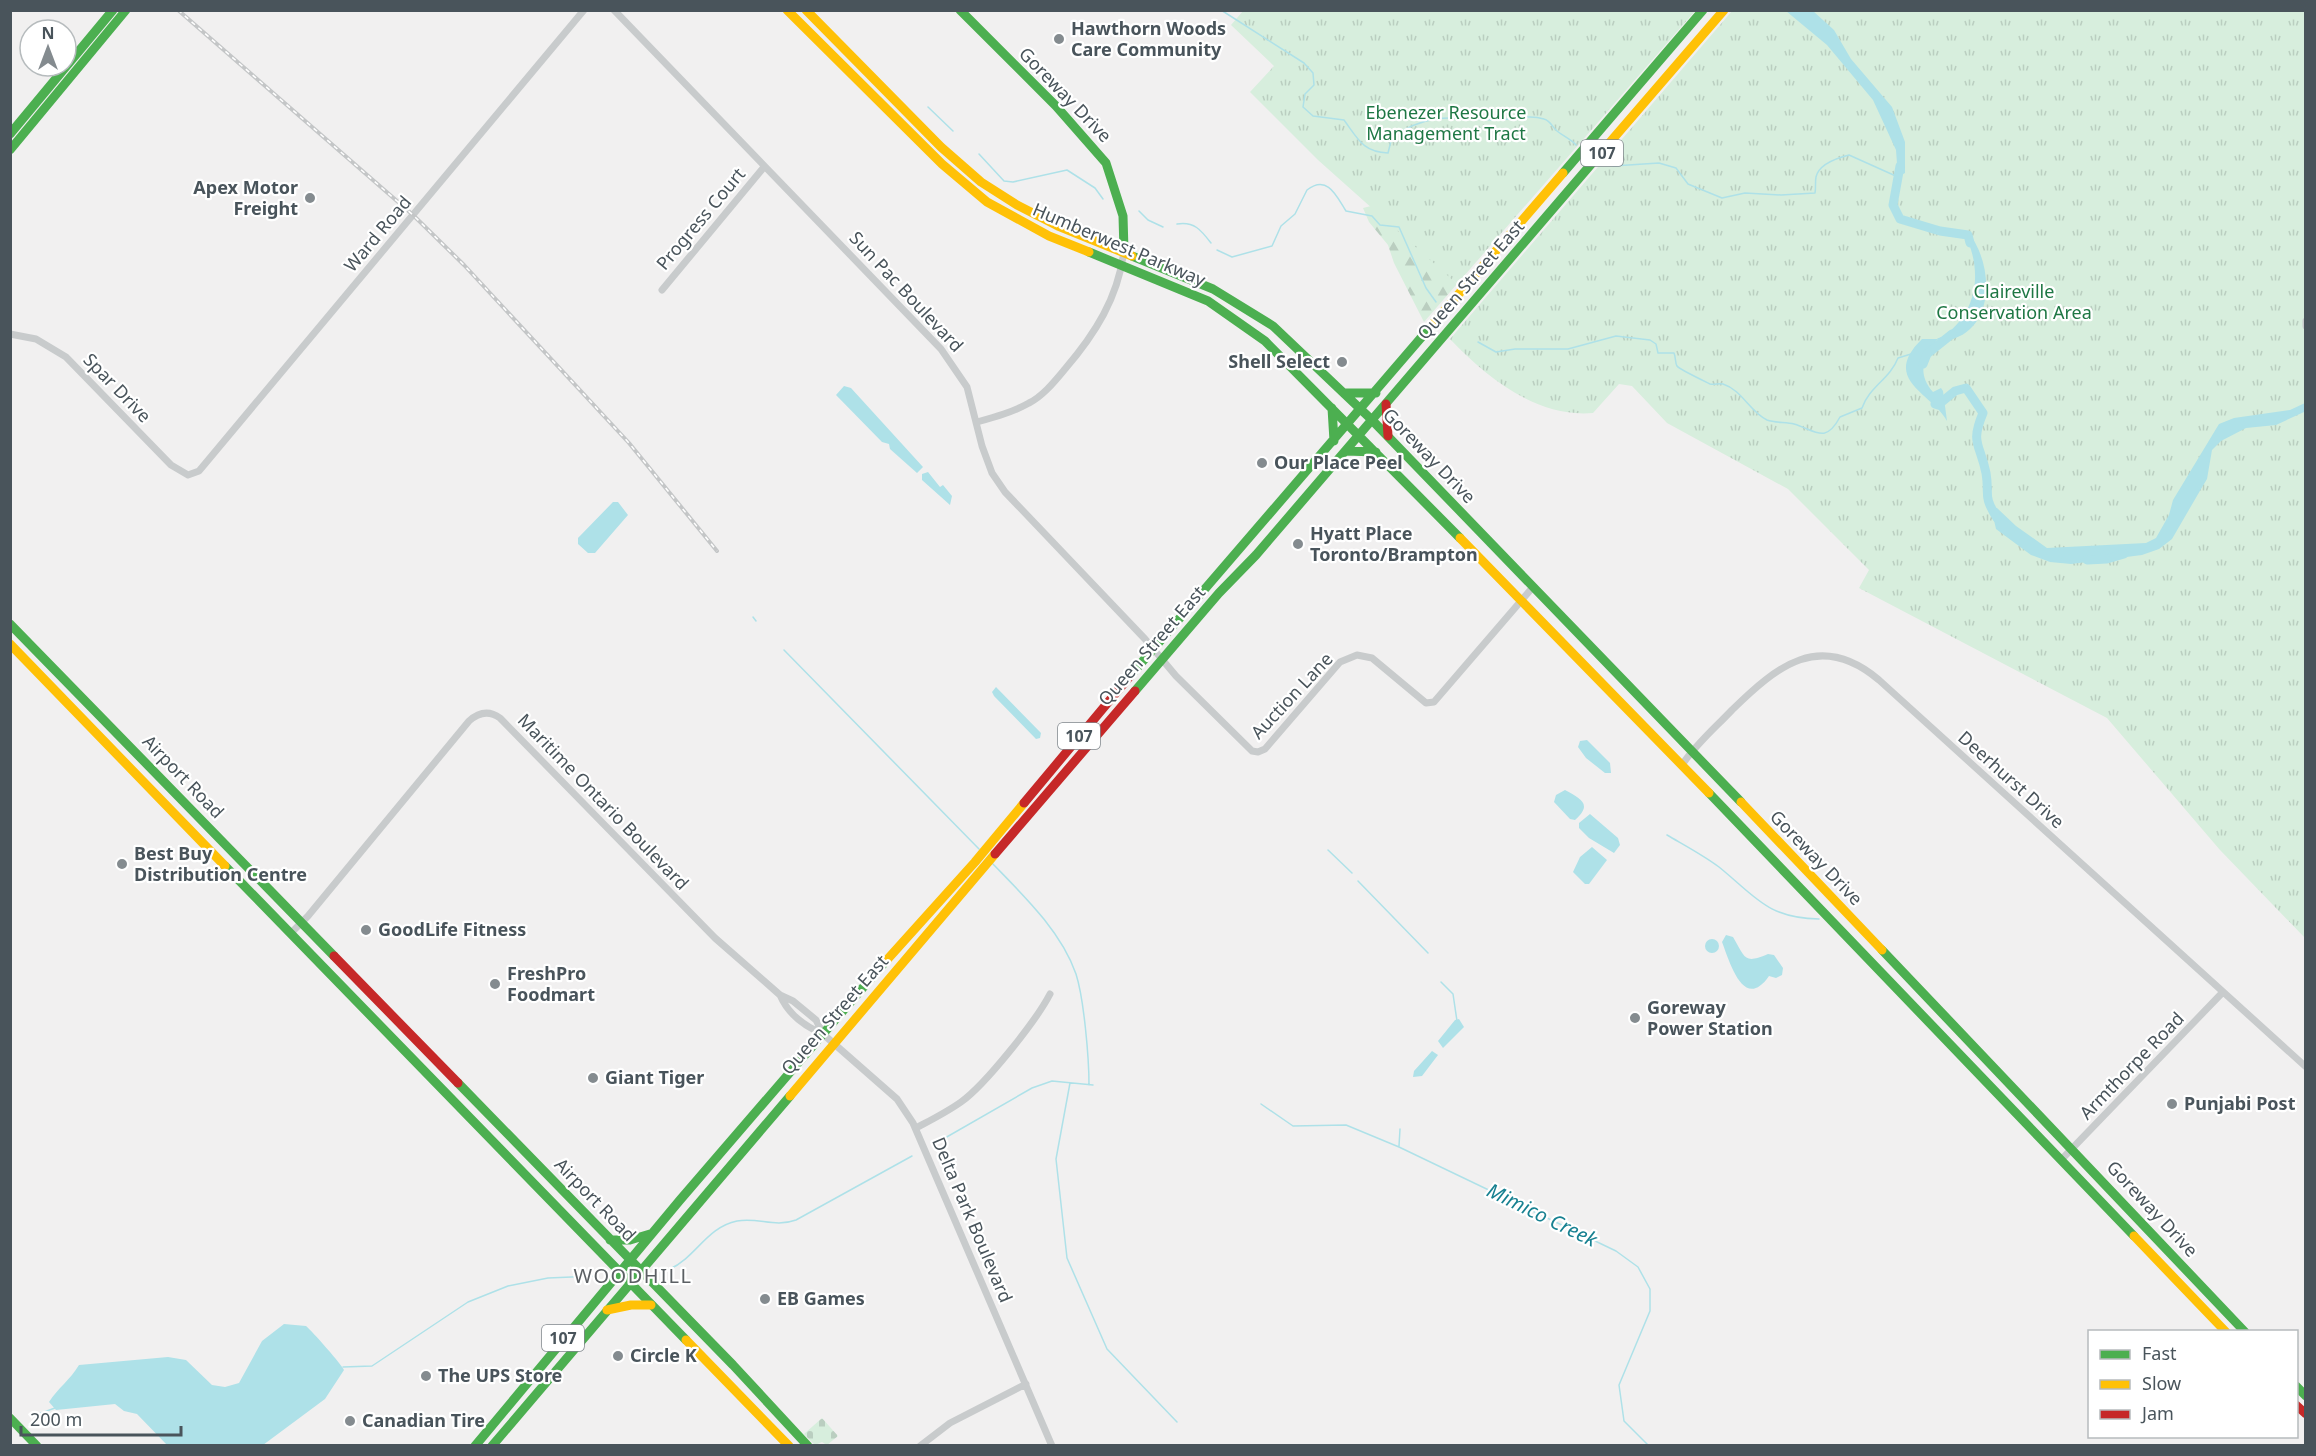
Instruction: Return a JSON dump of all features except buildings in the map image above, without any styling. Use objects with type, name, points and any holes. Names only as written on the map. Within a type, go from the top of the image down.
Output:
[{"type":"main road","points":[[10,134],[113,10]]},
{"type":"main road","points":[[10,150],[126,10]]},
{"type":"main road","name":"Humberwest Parkway","points":[[786,10],[942,164],[987,202],[1049,236],[1208,302],[1240,321],[1265,341],[1359,435]]},
{"type":"main road","name":"Humberwest Parkway","points":[[806,10],[941,147],[981,182],[1028,211],[1213,289],[1255,314],[1273,326],[1361,410]]},
{"type":"main road","name":"Goreway Drive","points":[[960,10],[1056,106],[1106,164],[1123,216],[1124,251]]},
{"type":"main road","name":"Queen Street East","points":[[492,1446],[833,1043],[979,866],[1006,825],[1154,649],[1376,393],[1702,10]]},
{"type":"main road","name":"Queen Street East","points":[[475,1446],[629,1259],[823,1034],[979,866],[1014,833],[1162,659],[1346,451],[1724,10]]},
{"type":"main road","points":[[1344,393],[1376,393]]},
{"type":"main road","points":[[1386,404],[1388,436]]},
{"type":"main road","points":[[1332,408],[1334,441]]},
{"type":"main road","name":"Goreway Drive","points":[[1361,410],[2243,1330]]},
{"type":"main road","name":"Goreway Drive","points":[[1359,435],[1522,599],[2224,1330]]},
{"type":"main road","points":[[1346,451],[1376,452]]},
{"type":"main road","name":"Airport Road","points":[[10,624],[301,922],[435,1054],[808,1446]]},
{"type":"main road","name":"Airport Road","points":[[10,644],[789,1446]]},
{"type":"main road","points":[[421,1066],[435,1054]]},
{"type":"main road","points":[[758,1131],[757,1125],[768,1112],[765,1102]]},
{"type":"main road","points":[[610,1240],[630,1240],[651,1234]]},
{"type":"main road","points":[[607,1310],[631,1305],[651,1305]]},
{"type":"main road","points":[[10,1418],[37,1446]]},
{"type":"street","name":"Ward Road","points":[[193,474],[199,471],[262,397],[584,10]]},
{"type":"street","name":"Sun Pac Boulevard","points":[[614,10],[946,355],[967,387],[992,473],[1005,492],[1154,649]]},
{"type":"street","name":"Progress Court","points":[[662,290],[764,167]]},
{"type":"street","points":[[977,422],[1031,402],[1053,384],[1095,332],[1113,295],[1124,251]]},
{"type":"street","points":[[2306,321],[2306,326]]},
{"type":"street","name":"Spar Drive","points":[[10,333],[36,339],[66,357],[171,465],[181,473],[193,474]]},
{"type":"street","name":"Auction Lane","points":[[1154,649],[1249,749],[1260,752],[1340,662],[1357,656],[1372,658],[1426,703],[1434,702],[1533,587]]},
{"type":"street","name":"Deerhurst Drive","points":[[1682,765],[1691,752],[1770,673],[1797,660],[1812,657],[1852,662],[1879,680],[2306,1067]]},
{"type":"street","name":"Maritime Ontario Boulevard","points":[[292,932],[469,721],[477,714],[490,713],[500,718],[715,938],[780,995],[785,1007],[808,1028],[823,1034]]},
{"type":"street","name":"Armthorpe Road","points":[[2062,1159],[2223,993]]},
{"type":"street","points":[[916,1128],[962,1102],[983,1082],[1042,1009],[1050,994]]},
{"type":"street","name":"Delta Park Boulevard","points":[[823,1034],[897,1098],[916,1128],[1052,1446]]},
{"type":"street","points":[[920,1446],[950,1423],[1026,1384]]},
{"type":"green space","name":"Ebenezer Resource Management Tract","points":[[1695,10],[1457,284],[1318,160],[1250,92],[1274,66],[1231,25],[1243,11]]},
{"type":"green space","name":"Claireville Conservation Area","points":[[1732,11],[2305,11],[2305,938],[2220,850],[2107,718],[1859,588],[1869,570],[1788,489],[1667,423],[1632,386],[1619,384],[1593,413],[1572,413],[1552,409],[1533,402],[1497,381],[1464,354],[1450,339]]},
{"type":"green space","points":[[1375,205],[1457,284],[1424,322],[1394,263],[1388,245],[1369,222],[1363,208]]},
{"type":"green space","points":[[822,1418],[838,1436],[827,1445],[822,1442],[815,1445],[804,1434]]},
{"type":"water","points":[[1786,11],[1813,11],[1834,30],[1851,59],[1892,107],[1905,142],[1905,173],[1898,177],[1896,150],[1873,100],[1827,45]]},
{"type":"water","points":[[1964,232],[1968,232],[1977,246],[1983,262],[1986,297],[1981,313],[1973,326],[1960,336],[1943,341],[1941,338],[1954,328],[1963,316],[1974,290],[1974,261]]},
{"type":"water","points":[[1922,339],[1938,339],[1926,358],[1923,371],[1933,392],[1941,388],[1943,391],[1947,421],[1907,376],[1906,365],[1910,353]]},
{"type":"water","points":[[844,386],[851,388],[923,467],[917,473],[890,449],[889,444],[882,442],[836,395]]},
{"type":"water","points":[[2305,403],[2304,412],[2276,425],[2246,428],[2221,441],[2212,450],[2207,479],[2172,539],[2159,549],[2142,555],[2071,564],[2050,562],[2031,555],[1996,529],[1991,507],[1997,508],[2016,526],[2047,548],[2146,543],[2156,538],[2169,515],[2173,500],[2219,424],[2234,418],[2290,410]]},
{"type":"water","points":[[928,472],[940,487],[943,485],[952,496],[950,505],[922,480],[922,474]]},
{"type":"water","points":[[613,502],[618,502],[628,515],[595,553],[588,553],[578,544],[578,538]]},
{"type":"water","points":[[996,687],[1041,733],[1040,738],[1036,739],[994,696],[992,692]]},
{"type":"water","points":[[1587,740],[1610,763],[1611,773],[1605,773],[1586,758],[1578,747],[1580,741]]},
{"type":"water","points":[[1565,790],[1583,802],[1583,810],[1575,820],[1570,819],[1554,802],[1556,795]]},
{"type":"water","points":[[1590,814],[1618,838],[1620,845],[1614,853],[1589,838],[1579,828],[1579,823]]},
{"type":"water","points":[[1592,847],[1607,860],[1589,884],[1585,884],[1573,872],[1580,857]]},
{"type":"water","points":[[1726,935],[1733,937],[1743,955],[1750,959],[1768,954],[1774,955],[1783,968],[1782,975],[1776,978],[1769,976],[1760,986],[1752,989],[1745,987],[1734,971],[1725,951],[1722,942]]},
{"type":"water","points":[[1712,939],[1717,941],[1719,946],[1717,951],[1712,953],[1707,951],[1705,946],[1707,941]]},
{"type":"water","points":[[1459,1019],[1464,1027],[1443,1048],[1438,1041],[1455,1020]]},
{"type":"water","points":[[1432,1051],[1438,1055],[1422,1076],[1413,1077],[1414,1071]]},
{"type":"water","points":[[284,1324],[306,1326],[344,1370],[325,1399],[263,1445],[167,1445],[137,1414],[124,1411],[115,1404],[56,1410],[49,1402],[79,1365],[168,1357],[186,1360],[212,1385],[225,1387],[239,1383],[262,1341]]},
{"type":"waterway","points":[[1221,10],[1304,63],[1313,73],[1314,85],[1305,94],[1303,107],[1313,116],[1344,120],[1357,139],[1373,150],[1388,153],[1392,137],[1405,129],[1441,118],[1494,120],[1526,117],[1544,119],[1576,145]]},
{"type":"waterway","points":[[928,107],[953,131]]},
{"type":"waterway","points":[[979,154],[1004,181],[1013,182],[1067,170],[1095,188],[1103,199]]},
{"type":"waterway","points":[[1613,166],[1659,163],[1676,168],[1688,184],[1722,198],[1745,193],[1781,195],[1815,193],[1816,177],[1821,168],[1849,155],[1898,177]]},
{"type":"waterway","points":[[1900,166],[1893,205],[1900,219],[1940,231],[1968,235],[1970,243]]},
{"type":"waterway","points":[[1217,250],[1232,257],[1272,246],[1281,226],[1295,214],[1307,190],[1314,186],[1326,186],[1331,189],[1346,211],[1372,216],[1380,225],[1399,227],[1426,288],[1436,302]]},
{"type":"waterway","points":[[1139,211],[1148,220],[1163,227]]},
{"type":"waterway","points":[[1177,224],[1193,225],[1211,243]]},
{"type":"waterway","points":[[1923,364],[1927,354],[1952,334]]},
{"type":"waterway","points":[[1478,342],[1496,352],[1515,349],[1568,349],[1616,336],[1650,340],[1656,344],[1658,353],[1674,353],[1676,365],[1679,368],[1710,384],[1730,387],[1767,420],[1794,424],[1819,433],[1829,431],[1840,417],[1862,408],[1869,394],[1890,372],[1898,358],[1911,354]]},
{"type":"waterway","points":[[1935,404],[1938,405],[1955,391],[1966,388],[1983,413],[1977,431],[1977,443],[1986,473],[1988,499],[1997,518]]},
{"type":"waterway","points":[[2087,560],[2107,559],[2124,554]]},
{"type":"waterway","points":[[753,617],[756,621]]},
{"type":"waterway","points":[[784,650],[979,849]]},
{"type":"waterway","points":[[1667,835],[1719,867],[1763,904],[1787,915],[1819,919]]},
{"type":"waterway","points":[[1328,850],[1352,873]]},
{"type":"waterway","points":[[992,863],[1051,928],[1076,974],[1087,1045],[1089,1085]]},
{"type":"waterway","points":[[1358,881],[1428,953]]},
{"type":"waterway","points":[[1441,982],[1453,994],[1457,1021]]},
{"type":"waterway","name":"Mimico Creek","points":[[938,1142],[1032,1088],[1052,1081],[1093,1085]]},
{"type":"waterway","points":[[1070,1083],[1056,1159],[1067,1258],[1107,1349],[1177,1422]]},
{"type":"waterway","name":"Mimico Creek","points":[[1261,1104],[1293,1126],[1346,1125],[1399,1147],[1616,1251],[1638,1267],[1650,1289],[1650,1311],[1619,1385],[1624,1421],[1649,1446]]},
{"type":"waterway","points":[[1399,1146],[1400,1129]]},
{"type":"waterway","name":"Mimico Creek","points":[[670,1269],[727,1224],[745,1220],[781,1223],[796,1220],[912,1156]]},
{"type":"waterway","name":"Mimico Creek","points":[[343,1367],[372,1366],[468,1302],[508,1286],[548,1278],[595,1276]]},
{"type":"waterway","name":"Mimico Creek","points":[[33,1416],[55,1408]]},
{"type":"railway","points":[[178,10],[413,215],[464,265],[629,443],[717,551]]},
{"type":"traffic: fast","points":[[10,134],[113,10]]},
{"type":"traffic: fast","points":[[10,150],[126,10]]},
{"type":"traffic: fast","points":[[960,10],[1056,106],[1106,163],[1123,216],[1124,251]]},
{"type":"traffic: fast","points":[[1563,173],[1703,10]]},
{"type":"traffic: fast","points":[[1135,691],[1219,593],[1256,555],[1599,155]]},
{"type":"traffic: fast","points":[[1089,252],[1208,301],[1265,341],[1460,538]]},
{"type":"traffic: fast","points":[[1132,256],[1213,289],[1273,326],[1372,420],[1741,802]]},
{"type":"traffic: fast","points":[[1130,676],[1432,325]]},
{"type":"traffic: fast","points":[[1344,393],[1376,393]]},
{"type":"traffic: fast","points":[[1332,408],[1334,441]]},
{"type":"traffic: fast","points":[[1346,451],[1376,452]]},
{"type":"traffic: fast","points":[[10,624],[334,956]]},
{"type":"traffic: fast","points":[[1709,793],[2134,1236]]},
{"type":"traffic: fast","points":[[225,866],[686,1340]]},
{"type":"traffic: fast","points":[[1882,950],[2243,1330]]},
{"type":"traffic: fast","points":[[475,1446],[680,1200],[885,962]]},
{"type":"traffic: fast","points":[[458,1083],[733,1365],[808,1446]]},
{"type":"traffic: fast","points":[[492,1446],[790,1096]]},
{"type":"traffic: fast","points":[[610,1240],[630,1240],[650,1234]]},
{"type":"traffic: fast","points":[[2298,1388],[2306,1396]]},
{"type":"traffic: fast","points":[[10,1418],[37,1446]]},
{"type":"traffic: slow","points":[[787,10],[942,164],[987,202],[1049,236],[1089,252]]},
{"type":"traffic: slow","points":[[806,10],[941,147],[981,182],[1017,205],[1058,226],[1132,256]]},
{"type":"traffic: slow","points":[[1599,155],[1724,10]]},
{"type":"traffic: slow","points":[[1432,325],[1563,173]]},
{"type":"traffic: slow","points":[[1460,538],[1709,793]]},
{"type":"traffic: slow","points":[[10,644],[225,866]]},
{"type":"traffic: slow","points":[[1741,802],[1882,950]]},
{"type":"traffic: slow","points":[[885,962],[975,862],[1024,803]]},
{"type":"traffic: slow","points":[[790,1096],[995,854]]},
{"type":"traffic: slow","points":[[2134,1236],[2224,1330]]},
{"type":"traffic: slow","points":[[607,1310],[631,1305],[651,1305]]},
{"type":"traffic: slow","points":[[686,1340],[789,1446]]},
{"type":"traffic: jam","points":[[1386,404],[1388,436]]},
{"type":"traffic: jam","points":[[1024,803],[1130,676]]},
{"type":"traffic: jam","points":[[995,854],[1135,691]]},
{"type":"traffic: jam","points":[[334,956],[458,1083]]},
{"type":"traffic: jam","points":[[2298,1407],[2306,1414]]},
{"type":"place","name":"Hawthorn Woods Care Community","points":[[1059,39]]},
{"type":"place","name":"Apex Motor Freight","points":[[310,198]]},
{"type":"place","name":"Shell Select","points":[[1342,362]]},
{"type":"place","name":"Our Place Peel","points":[[1262,463]]},
{"type":"place","name":"Hyatt Place Toronto/Brampton","points":[[1298,544]]},
{"type":"place","name":"Best Buy Distribution Centre","points":[[122,864]]},
{"type":"place","name":"GoodLife Fitness","points":[[366,930]]},
{"type":"place","name":"FreshPro Foodmart","points":[[495,984]]},
{"type":"place","name":"Goreway Power Station","points":[[1635,1018]]},
{"type":"place","name":"Giant Tiger","points":[[593,1078]]},
{"type":"place","name":"Punjabi Post","points":[[2172,1104]]},
{"type":"place","name":"EB Games","points":[[765,1299]]},
{"type":"place","name":"Circle K","points":[[618,1356]]},
{"type":"place","name":"The UPS Store","points":[[426,1376]]},
{"type":"place","name":"Canadian Tire","points":[[350,1421]]},
{"type":"district","name":"WOODHILL","points":[[633,1276]]}]
